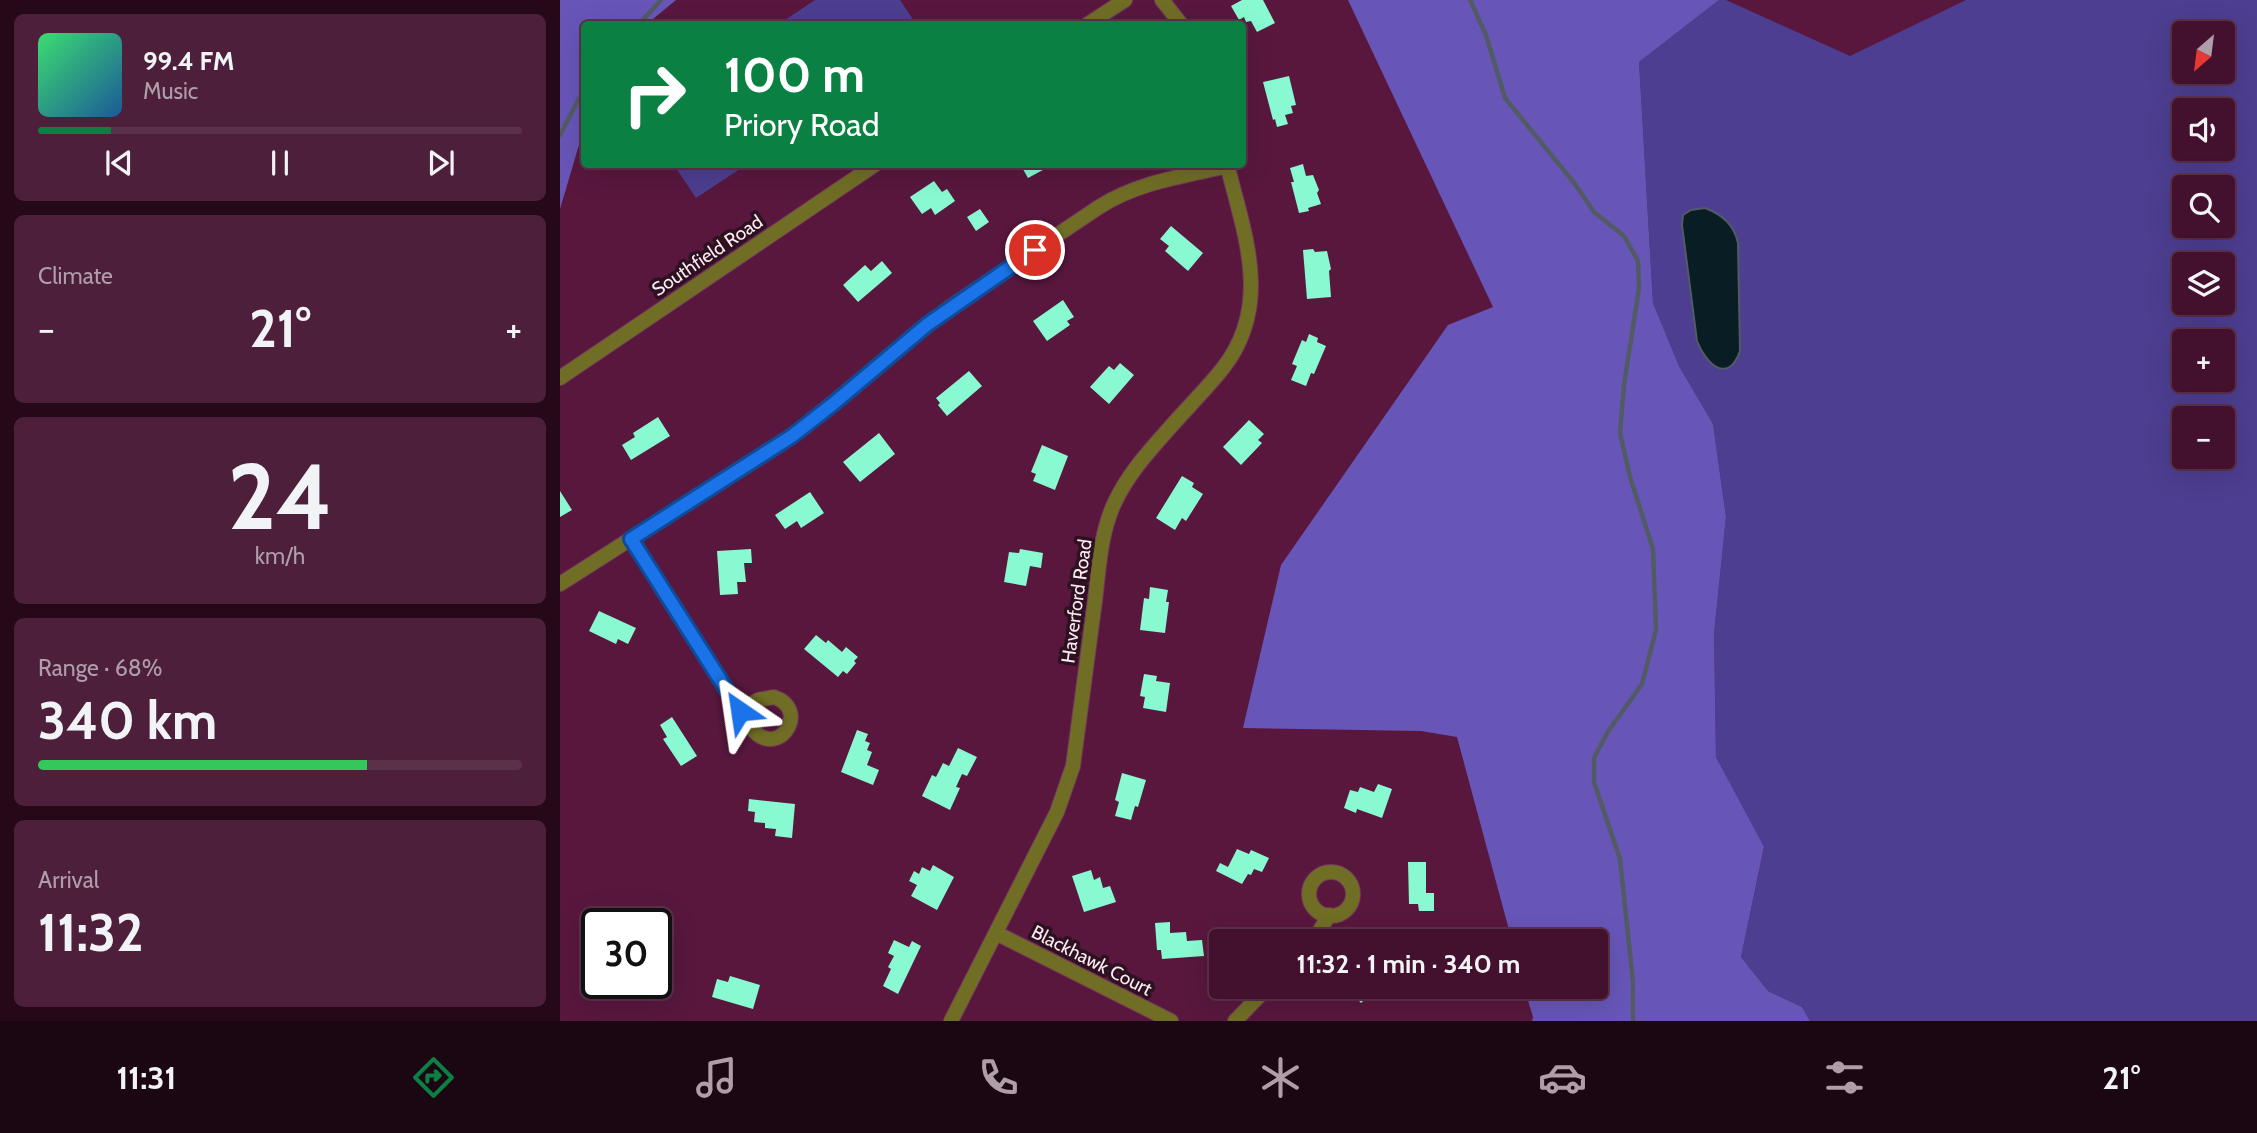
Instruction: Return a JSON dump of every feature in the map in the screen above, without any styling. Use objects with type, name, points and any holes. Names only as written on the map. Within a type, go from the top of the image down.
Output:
[{"type":"street","points":[[1093,21],[1125,0]]},
{"type":"street","points":[[1162,0],[1179,21]]},
{"type":"street","name":"Southfield Road","points":[[560,378],[870,168]]},
{"type":"street","points":[[560,584],[792,436],[950,307],[1099,206],[1136,187],[1215,168]]},
{"type":"street","name":"Haverford Road","points":[[951,1021],[1067,788],[1073,766],[1100,555],[1113,506],[1139,462],[1224,366],[1237,346],[1245,326],[1251,304],[1250,258],[1228,168]]},
{"type":"street","points":[[631,539],[740,711]]},
{"type":"street","points":[[1321,929],[1329,915]]},
{"type":"street","name":"Blackhawk Court","points":[[996,933],[1171,1021]]},
{"type":"street","points":[[1235,1021],[1256,999]]},
{"type":"shaded area","points":[[560,0],[676,0],[651,21],[581,21],[581,138],[560,209]]},
{"type":"shaded area","points":[[815,0],[900,0],[914,21],[784,21]]},
{"type":"shaded area","points":[[1348,0],[1719,0],[1639,62],[1653,303],[1679,366],[1713,424],[1726,517],[1714,634],[1716,757],[1764,847],[1741,957],[1768,991],[1802,1007],[1810,1021],[1532,1021],[1528,999],[1608,999],[1608,929],[1509,929],[1457,737],[1421,731],[1243,728],[1281,565],[1448,325],[1493,307]]},
{"type":"shaded area","points":[[1719,0],[1726,0],[1850,56],[1966,0],[2257,0],[2257,1021],[1810,1021],[1802,1007],[1768,991],[1741,957],[1764,848],[1716,757],[1714,634],[1726,517],[1713,424],[1679,366],[1653,303],[1639,62]]},
{"type":"shaded area","points":[[676,168],[741,168],[696,198]]},
{"type":"water","points":[[1705,208],[1727,221],[1738,243],[1740,351],[1735,361],[1723,369],[1711,363],[1697,341],[1682,225],[1683,215],[1691,210]]},
{"type":"building","points":[[1242,0],[1263,0],[1275,23],[1257,32],[1251,21],[1246,22],[1244,17],[1239,20],[1231,6]]},
{"type":"building","points":[[1289,76],[1296,105],[1291,106],[1293,113],[1285,115],[1288,124],[1277,127],[1263,82]]},
{"type":"building","points":[[1303,164],[1306,176],[1313,175],[1321,204],[1299,213],[1290,168]]},
{"type":"building","points":[[1022,168],[1047,168],[1028,178]]},
{"type":"building","points":[[934,181],[942,192],[947,189],[955,201],[935,215],[931,208],[922,214],[910,197]]},
{"type":"building","points":[[980,209],[989,222],[976,231],[967,217]]},
{"type":"building","points":[[1171,226],[1203,253],[1188,271],[1165,251],[1169,246],[1160,239]]},
{"type":"building","points":[[1313,249],[1315,252],[1327,251],[1331,269],[1331,297],[1307,299],[1303,250]]},
{"type":"building","points":[[882,261],[892,273],[858,302],[843,285],[865,265],[871,271]]},
{"type":"building","points":[[1063,300],[1074,317],[1067,321],[1070,325],[1047,341],[1033,321]]},
{"type":"building","points":[[1309,334],[1326,346],[1306,386],[1291,380],[1297,366],[1292,364],[1302,340],[1306,342]]},
{"type":"building","points":[[1120,363],[1134,375],[1109,404],[1090,387],[1109,366],[1114,370]]},
{"type":"building","points":[[969,371],[982,386],[947,416],[936,398]]},
{"type":"building","points":[[658,417],[670,436],[631,460],[622,445],[635,437],[633,433]]},
{"type":"building","points":[[1249,420],[1264,434],[1258,440],[1262,443],[1241,465],[1223,447]]},
{"type":"building","points":[[879,433],[895,454],[860,482],[843,462]]},
{"type":"building","points":[[1042,445],[1068,456],[1055,490],[1033,481],[1036,474],[1031,472]]},
{"type":"building","points":[[1182,476],[1194,483],[1192,487],[1203,494],[1186,521],[1182,518],[1175,530],[1156,518]]},
{"type":"building","points":[[560,491],[572,510],[560,517]]},
{"type":"building","points":[[810,492],[824,513],[801,528],[797,521],[785,529],[775,515]]},
{"type":"building","points":[[751,549],[752,563],[744,563],[746,582],[737,582],[738,594],[720,595],[717,551]]},
{"type":"building","points":[[1020,549],[1043,553],[1041,568],[1030,566],[1026,586],[1004,582],[1009,552],[1019,553]]},
{"type":"building","points":[[1150,587],[1168,590],[1165,633],[1140,630],[1144,598],[1149,599]]},
{"type":"building","points":[[599,611],[636,628],[628,644],[618,639],[616,644],[589,631]]},
{"type":"building","points":[[816,635],[826,643],[828,640],[842,652],[846,647],[858,657],[847,674],[843,671],[838,677],[804,649]]},
{"type":"building","points":[[1144,674],[1157,676],[1156,681],[1170,683],[1166,712],[1143,708],[1145,697],[1140,696]]},
{"type":"building","points":[[672,717],[697,756],[681,766],[663,739],[667,737],[660,725]]},
{"type":"building","points":[[857,730],[868,734],[865,741],[870,743],[867,750],[872,752],[867,765],[879,770],[873,785],[841,772]]},
{"type":"building","points":[[958,748],[977,757],[967,776],[962,774],[956,787],[960,788],[950,810],[922,796],[932,775],[936,777],[943,763],[949,766]]},
{"type":"building","points":[[1122,773],[1146,780],[1131,820],[1115,816],[1119,802],[1115,800]]},
{"type":"building","points":[[1378,784],[1392,789],[1382,818],[1357,809],[1356,813],[1344,808],[1350,790],[1358,792],[1360,787],[1374,792]]},
{"type":"building","points":[[749,799],[795,804],[792,838],[775,836],[776,829],[765,828],[765,823],[754,822],[755,812],[748,811]]},
{"type":"building","points":[[1237,849],[1249,854],[1251,850],[1269,858],[1262,872],[1254,869],[1242,884],[1216,871],[1220,863],[1228,867]]},
{"type":"building","points":[[1408,862],[1426,862],[1426,893],[1434,893],[1434,911],[1419,911],[1418,904],[1409,904]]},
{"type":"building","points":[[933,865],[954,877],[937,910],[911,896],[917,885],[909,881],[914,871],[919,874],[922,867],[930,871]]},
{"type":"building","points":[[1091,870],[1094,880],[1100,877],[1103,888],[1110,886],[1116,902],[1084,912],[1072,876]]},
{"type":"building","points":[[1170,922],[1170,933],[1186,932],[1187,941],[1202,940],[1204,956],[1162,959],[1161,950],[1157,950],[1155,923]]},
{"type":"building","points":[[894,940],[909,947],[912,941],[921,946],[898,994],[883,986],[891,969],[888,967],[894,956],[888,953]]},
{"type":"building","points":[[730,976],[760,985],[753,1009],[712,997],[717,979],[728,982]]},
{"type":"waterway","points":[[642,21],[661,0]]},
{"type":"waterway","points":[[1470,0],[1486,35],[1505,98],[1575,184],[1594,212],[1624,236],[1638,261],[1639,288],[1624,385],[1620,433],[1630,477],[1653,549],[1656,630],[1642,684],[1607,733],[1594,758],[1594,782],[1620,859],[1633,982],[1633,1021]]},
{"type":"waterway","points":[[560,135],[581,95]]},
{"type":"route","points":[[740,711],[631,539],[792,436],[950,307],[1035,250]]}]
